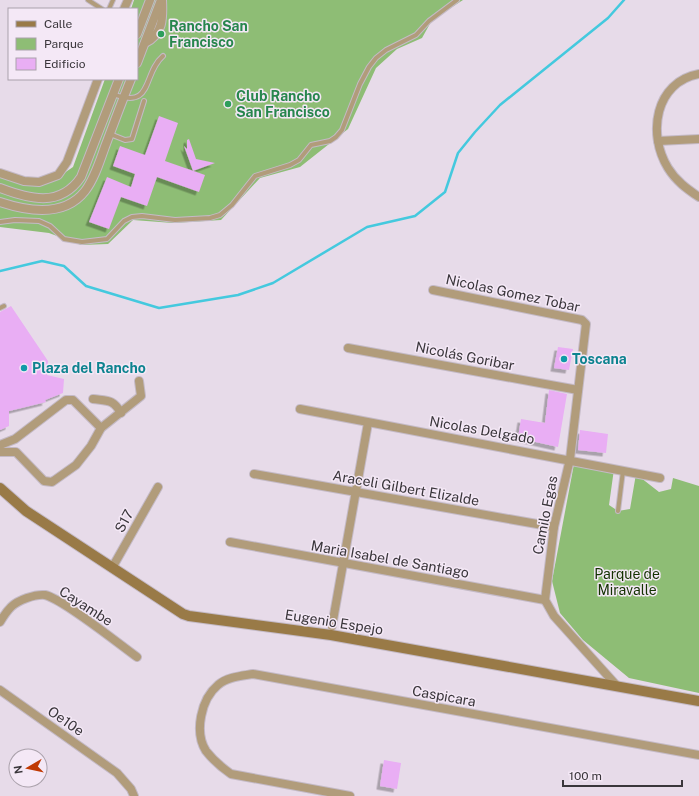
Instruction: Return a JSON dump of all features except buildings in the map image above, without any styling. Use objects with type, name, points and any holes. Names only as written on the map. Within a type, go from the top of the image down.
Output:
[{"type":"street","points":[[138,31],[150,0]]},
{"type":"street","points":[[138,60],[161,0]]},
{"type":"street","points":[[699,74],[678,83],[663,100],[657,120],[658,141],[662,154],[674,177],[684,187],[699,197]]},
{"type":"street","points":[[0,173],[24,181],[39,182],[58,175],[67,162],[98,80]]},
{"type":"street","points":[[0,188],[26,198],[39,200],[66,192],[75,186],[81,177],[119,80]]},
{"type":"street","points":[[0,202],[20,209],[37,212],[59,207],[73,201],[84,192],[97,170],[131,80]]},
{"type":"street","points":[[658,141],[699,139]]},
{"type":"street","points":[[37,212],[39,200]]},
{"type":"street","name":"Nicolas Gomez Tobar","points":[[433,290],[582,320],[586,324]]},
{"type":"street","name":"Camilo Egas","points":[[545,600],[554,527],[570,459],[586,324]]},
{"type":"street","name":"Nicolás Goribar","points":[[348,348],[578,390]]},
{"type":"street","points":[[15,439],[16,452],[44,481],[52,482],[76,465],[91,446],[101,428],[141,396],[139,381]]},
{"type":"street","points":[[93,399],[112,402],[121,413]]},
{"type":"street","points":[[0,445],[15,439],[66,400],[74,400],[101,428]]},
{"type":"street","name":"Nicolas Delgado","points":[[300,409],[368,423],[570,459],[660,478]]},
{"type":"street","points":[[332,626],[368,423]]},
{"type":"street","points":[[0,452],[16,452]]},
{"type":"street","name":"Araceli Gilbert Elizalde","points":[[254,474],[554,527]]},
{"type":"street","name":"S17","points":[[112,568],[158,487]]},
{"type":"street","name":"Eugenio Espejo","points":[[0,489],[26,511],[182,614],[331,634],[699,701]]},
{"type":"street","name":"Maria Isabel de Santiago","points":[[230,542],[342,564],[545,600]]},
{"type":"street","name":"Cayambe","points":[[0,622],[11,606],[32,597],[45,595],[62,603],[137,657]]},
{"type":"street","points":[[545,600],[554,616],[616,686]]},
{"type":"street","name":"Caspicara","points":[[350,796],[231,774],[218,765],[205,750],[201,732],[202,711],[208,695],[218,684],[234,677],[253,674],[699,755]]},
{"type":"street","name":"Oe10e","points":[[0,690],[117,773],[131,789],[134,796]]},
{"type":"lane","points":[[88,0],[100,8]]},
{"type":"lane","points":[[0,222],[15,220],[39,221],[50,226],[64,240],[82,242],[107,239],[124,221],[132,217],[142,216],[175,220],[210,218],[220,215],[232,205],[255,176],[290,165],[299,160],[311,145],[330,141],[336,137],[342,130],[360,84],[369,67],[376,58],[386,50],[416,35],[429,21],[457,0]]},
{"type":"lane","points":[[113,94],[124,98],[137,97],[146,90],[152,70],[163,56]]},
{"type":"lane","points":[[110,134],[125,140],[132,139],[144,101]]},
{"type":"lane","points":[[618,511],[623,471]]},
{"type":"green space","name":"Club Rancho San Francisco","points":[[134,0],[463,0],[432,20],[422,38],[397,49],[376,68],[348,129],[300,167],[260,178],[221,220],[173,223],[133,220],[108,244],[81,245],[49,233],[0,227],[0,176],[30,184],[51,182],[73,167],[105,80],[138,80],[138,8],[131,8]]},
{"type":"green space","name":"Parque de Miravalle","points":[[574,464],[614,469],[609,505],[618,511],[630,509],[636,474],[659,492],[671,489],[673,478],[699,486],[699,693],[629,678],[583,640],[560,613],[552,581]]},
{"type":"waterway","points":[[0,271],[42,261],[64,266],[86,286],[159,308],[238,295],[273,283],[367,227],[415,216],[445,192],[458,153],[500,105],[608,18],[624,0]]},
{"type":"place","name":"Rancho San Francisco","points":[[161,34]]},
{"type":"place","name":"Club Rancho San Francisco","points":[[228,104]]},
{"type":"place","name":"Toscana","points":[[564,359]]},
{"type":"place","name":"Plaza del Rancho","points":[[24,368]]}]
